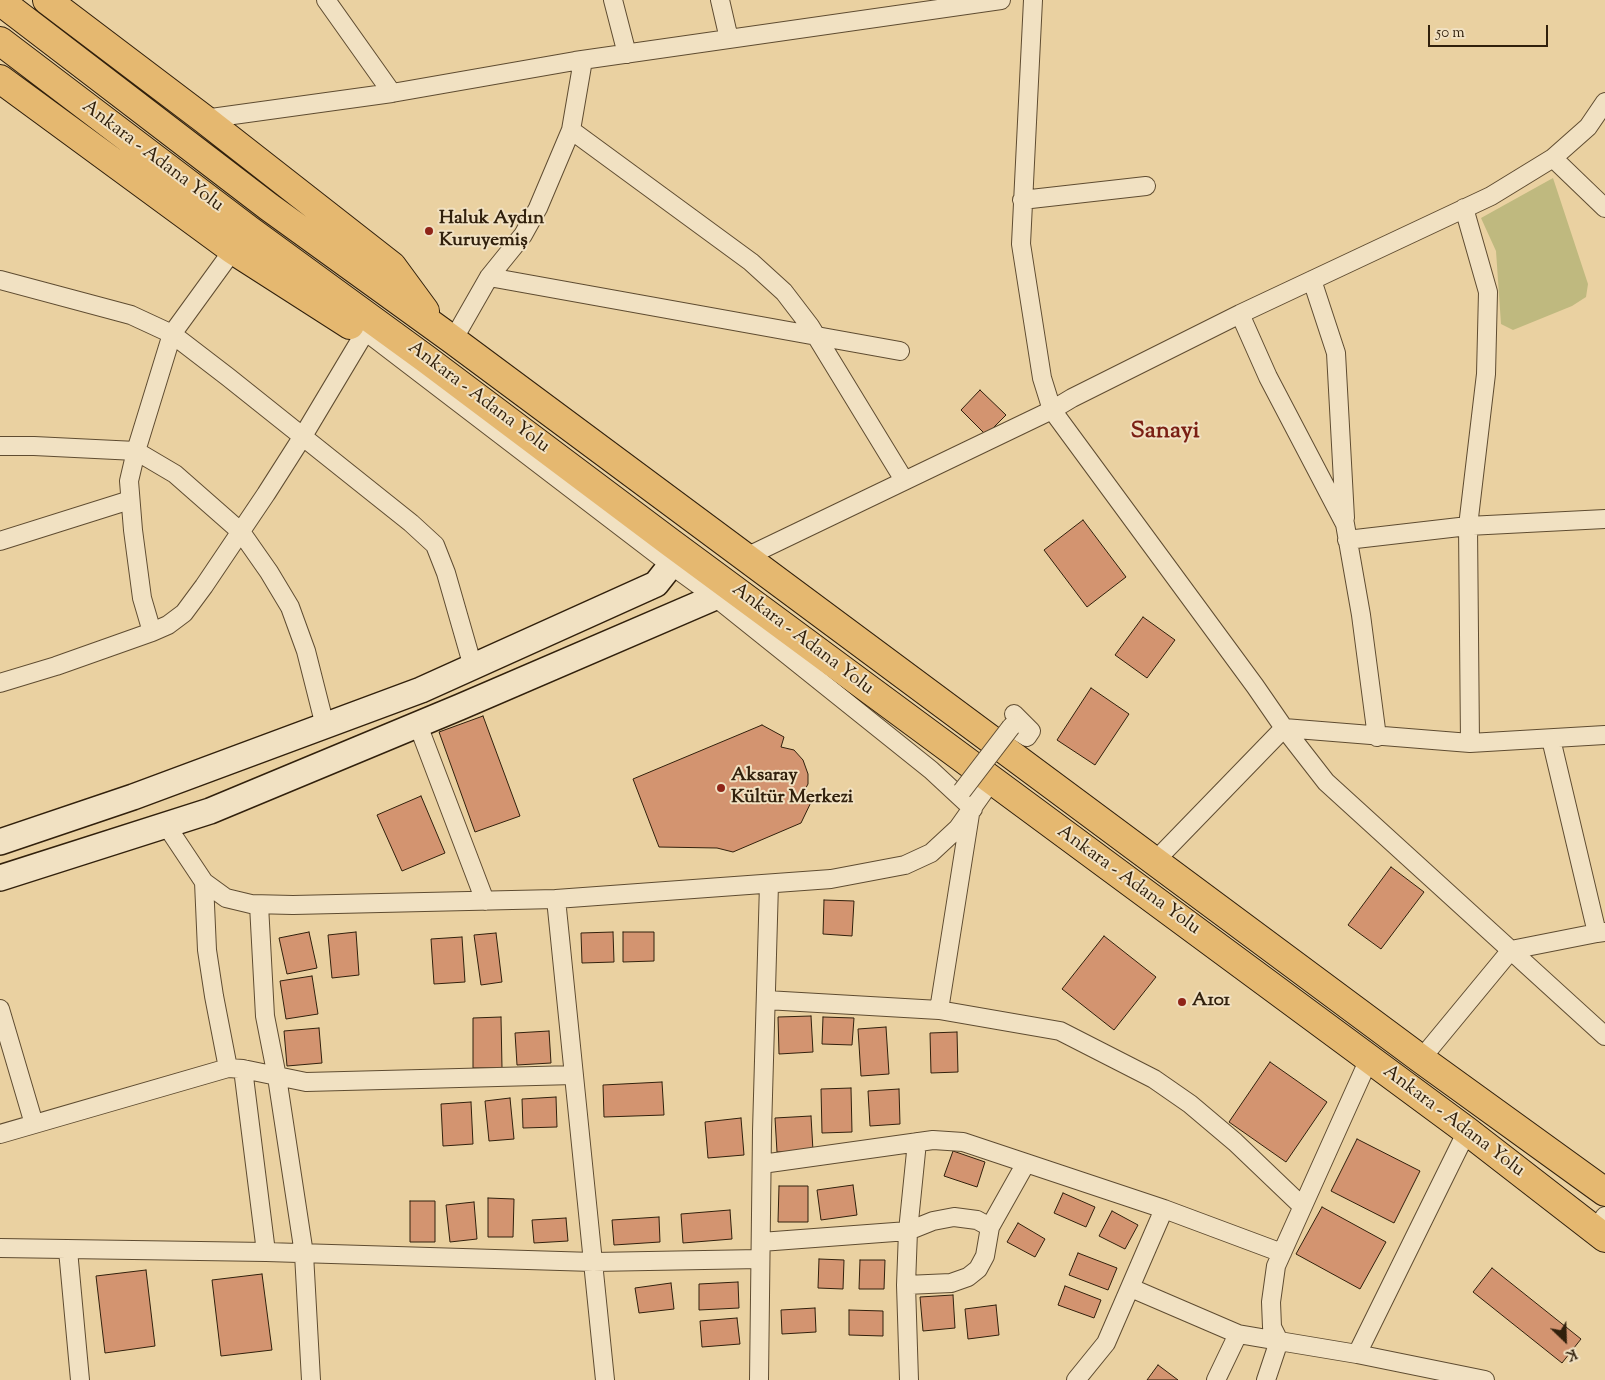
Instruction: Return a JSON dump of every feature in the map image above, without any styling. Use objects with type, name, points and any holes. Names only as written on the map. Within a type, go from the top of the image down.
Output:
[{"type":"highway","points":[[47,0],[204,119],[392,266],[446,335]]},
{"type":"highway","name":"Ankara - Adana Yolu","points":[[0,1],[269,207],[446,335],[1421,1058],[1605,1192]]},
{"type":"highway","name":"Ankara - Adana Yolu","points":[[0,41],[249,230],[426,359],[671,554],[992,780],[1467,1130],[1597,1230]]},
{"type":"highway","points":[[0,79],[233,250],[368,335],[426,359]]},
{"type":"main road","points":[[0,842],[133,797],[421,690],[656,584],[671,554]]},
{"type":"main road","points":[[0,878],[210,811],[418,725],[725,593]]},
{"type":"street","points":[[326,0],[392,93]]},
{"type":"street","points":[[613,0],[627,54]]},
{"type":"street","points":[[720,0],[729,39]]},
{"type":"street","points":[[204,119],[392,93],[584,60],[729,39],[920,6],[1001,0]]},
{"type":"street","points":[[1033,0],[1021,244],[1042,378],[1052,410],[1284,728],[1326,782],[1605,1036]]},
{"type":"street","points":[[446,335],[523,235],[538,208],[571,130],[584,60]]},
{"type":"street","points":[[746,557],[1052,410],[1240,314],[1491,196],[1553,158],[1588,127],[1605,102]]},
{"type":"street","points":[[571,130],[751,262],[784,292],[816,336],[904,480]]},
{"type":"street","points":[[1553,158],[1605,208]]},
{"type":"street","points":[[1022,200],[1146,186]]},
{"type":"street","points":[[1464,208],[1488,292],[1486,374],[1468,526],[1470,743]]},
{"type":"street","points":[[152,632],[142,598],[129,480],[172,334],[233,250]]},
{"type":"street","points":[[489,277],[900,352]]},
{"type":"street","points":[[0,280],[131,315],[172,334],[411,523],[435,546],[446,573],[473,667]]},
{"type":"street","points":[[1312,280],[1336,353],[1346,532],[1362,615],[1377,737]]},
{"type":"street","points":[[1240,314],[1268,377],[1346,532]]},
{"type":"street","points":[[0,683],[56,666],[152,632],[168,625],[184,613],[241,532],[368,335],[671,554]]},
{"type":"street","points":[[0,446],[136,451],[175,474],[241,532],[269,572],[290,607],[306,651],[325,726]]},
{"type":"street","points":[[0,541],[130,500]]},
{"type":"street","points":[[1346,532],[1605,519]]},
{"type":"street","points":[[725,593],[931,770],[972,810]]},
{"type":"street","points":[[931,770],[937,766],[962,792],[1012,721]]},
{"type":"street","points":[[418,725],[485,901]]},
{"type":"street","points":[[1284,728],[1470,743],[1605,735]]},
{"type":"street","points":[[1155,861],[1284,728]]},
{"type":"street","points":[[1421,1058],[1512,950],[1601,932],[1551,738]]},
{"type":"street","points":[[166,825],[204,882],[226,898],[251,904],[302,905],[556,899],[831,880],[905,865],[932,853],[958,828],[992,780]]},
{"type":"street","points":[[938,1010],[972,810]]},
{"type":"street","points":[[204,882],[208,950],[214,996],[236,1068],[266,1252]]},
{"type":"street","points":[[759,1380],[769,884]]},
{"type":"street","points":[[556,899],[606,1380]]},
{"type":"street","points":[[259,905],[265,1016],[277,1077],[304,1254],[311,1380]]},
{"type":"street","points":[[766,1000],[938,1010],[1060,1031],[1154,1079],[1190,1104],[1235,1142],[1302,1206]]},
{"type":"street","points":[[0,1008],[34,1124]]},
{"type":"street","points":[[1266,1380],[1279,1341],[1272,1327],[1272,1302],[1276,1266],[1369,1058]]},
{"type":"street","points":[[0,1134],[236,1068],[306,1082],[574,1075]]},
{"type":"street","points":[[1357,1354],[1467,1130]]},
{"type":"street","points":[[762,1164],[933,1140],[963,1142],[1164,1209],[1282,1253]]},
{"type":"street","points":[[909,1380],[906,1284],[908,1231],[917,1142]]},
{"type":"street","points":[[906,1284],[951,1283],[968,1276],[978,1269],[986,1256],[990,1226],[1026,1163]]},
{"type":"street","points":[[1076,1380],[1106,1343],[1164,1209]]},
{"type":"street","points":[[0,1248],[266,1252],[593,1262],[761,1250],[908,1231],[933,1221],[954,1218],[977,1220],[990,1226]]},
{"type":"street","points":[[68,1250],[80,1380]]},
{"type":"street","points":[[1131,1288],[1238,1334],[1357,1354],[1485,1380]]},
{"type":"street","points":[[1216,1380],[1238,1334]]},
{"type":"shaded area","points":[[1553,178],[1588,284],[1586,297],[1572,306],[1513,330],[1501,324],[1496,251],[1481,218]]},
{"type":"building","points":[[980,390],[1006,415],[986,435],[961,410]]},
{"type":"building","points":[[1083,520],[1126,577],[1087,607],[1044,550]]},
{"type":"building","points":[[1143,617],[1175,640],[1147,678],[1115,655]]},
{"type":"building","points":[[1091,688],[1129,714],[1095,765],[1057,740]]},
{"type":"building","points":[[483,716],[520,816],[475,832],[439,732]]},
{"type":"building","name":"Aksaray Kültür Merkezi","points":[[762,725],[784,737],[781,747],[794,750],[803,760],[808,774],[808,784],[803,793],[814,796],[801,823],[733,852],[717,848],[659,847],[633,779]]},
{"type":"building","points":[[421,796],[445,853],[402,871],[377,815]]},
{"type":"building","points":[[1391,867],[1424,892],[1381,949],[1348,925]]},
{"type":"building","points":[[824,900],[854,901],[852,936],[823,934]]},
{"type":"building","points":[[309,932],[317,968],[287,974],[279,938]]},
{"type":"building","points":[[356,932],[359,975],[332,978],[328,935]]},
{"type":"building","points":[[613,932],[614,962],[582,963],[581,933]]},
{"type":"building","points":[[623,932],[654,932],[654,961],[623,962]]},
{"type":"building","points":[[496,933],[502,982],[481,985],[474,935]]},
{"type":"building","points":[[1104,936],[1156,977],[1114,1030],[1062,989]]},
{"type":"building","points":[[462,937],[465,982],[434,984],[431,939]]},
{"type":"building","points":[[312,976],[318,1014],[286,1019],[280,981]]},
{"type":"building","points":[[811,1016],[813,1052],[779,1054],[778,1017]]},
{"type":"building","points":[[501,1017],[502,1068],[473,1068],[473,1018]]},
{"type":"building","points":[[823,1017],[854,1018],[852,1045],[822,1044]]},
{"type":"building","points":[[886,1027],[889,1074],[861,1076],[858,1029]]},
{"type":"building","points":[[319,1028],[322,1063],[287,1066],[284,1031]]},
{"type":"building","points":[[549,1031],[551,1063],[517,1065],[515,1033]]},
{"type":"building","points":[[957,1032],[958,1072],[931,1073],[930,1033]]},
{"type":"building","points":[[1270,1062],[1327,1102],[1286,1162],[1229,1122]]},
{"type":"building","points":[[662,1082],[664,1115],[604,1117],[603,1085]]},
{"type":"building","points":[[851,1088],[852,1132],[822,1133],[821,1089]]},
{"type":"building","points":[[899,1089],[900,1124],[870,1126],[868,1091]]},
{"type":"building","points":[[556,1097],[557,1127],[523,1128],[522,1099]]},
{"type":"building","points":[[510,1098],[514,1139],[489,1141],[485,1101]]},
{"type":"building","points":[[471,1102],[473,1144],[443,1146],[441,1104]]},
{"type":"building","points":[[811,1116],[813,1151],[777,1152],[775,1118]]},
{"type":"building","points":[[741,1118],[744,1155],[708,1158],[705,1122]]},
{"type":"building","points":[[1357,1139],[1420,1171],[1394,1223],[1331,1191]]},
{"type":"building","points":[[953,1151],[985,1162],[977,1187],[944,1176]]},
{"type":"building","points":[[853,1185],[857,1215],[821,1220],[817,1190]]},
{"type":"building","points":[[779,1186],[808,1186],[808,1222],[778,1222]]},
{"type":"building","points":[[1063,1193],[1095,1207],[1086,1227],[1054,1213]]},
{"type":"building","points":[[488,1198],[514,1199],[513,1237],[488,1237]]},
{"type":"building","points":[[410,1201],[435,1201],[435,1242],[410,1242]]},
{"type":"building","points":[[474,1202],[477,1239],[450,1242],[446,1205]]},
{"type":"building","points":[[1322,1207],[1386,1242],[1360,1289],[1296,1254]]},
{"type":"building","points":[[730,1210],[732,1239],[683,1243],[681,1214]]},
{"type":"building","points":[[1112,1211],[1138,1225],[1125,1249],[1099,1236]]},
{"type":"building","points":[[659,1217],[660,1242],[614,1245],[612,1220]]},
{"type":"building","points":[[566,1218],[568,1241],[534,1243],[532,1220]]},
{"type":"building","points":[[1018,1223],[1045,1239],[1035,1257],[1007,1242]]},
{"type":"building","points":[[1078,1253],[1117,1268],[1108,1290],[1069,1275]]},
{"type":"building","points":[[819,1259],[844,1260],[843,1289],[818,1288]]},
{"type":"building","points":[[860,1260],[885,1260],[884,1289],[859,1289]]},
{"type":"building","points":[[1492,1268],[1581,1339],[1562,1363],[1473,1292]]},
{"type":"building","points":[[146,1270],[155,1346],[105,1353],[96,1276]]},
{"type":"building","points":[[262,1274],[272,1350],[221,1356],[212,1280]]},
{"type":"building","points":[[738,1282],[739,1308],[699,1310],[699,1284]]},
{"type":"building","points":[[671,1283],[674,1309],[639,1313],[635,1288]]},
{"type":"building","points":[[1065,1286],[1101,1300],[1094,1318],[1058,1305]]},
{"type":"building","points":[[953,1295],[955,1328],[923,1331],[920,1297]]},
{"type":"building","points":[[996,1305],[999,1335],[968,1339],[965,1309]]},
{"type":"building","points":[[815,1308],[816,1332],[782,1334],[781,1310]]},
{"type":"building","points":[[849,1310],[883,1311],[883,1336],[849,1335]]},
{"type":"building","points":[[737,1318],[740,1344],[702,1347],[700,1321]]},
{"type":"building","points":[[1158,1365],[1178,1380],[1147,1380]]},
{"type":"place","name":"Haluk Aydın Kuruyemiş","points":[[429,231]]},
{"type":"place","name":"Aksaray Kültür Merkezi","points":[[721,788]]},
{"type":"place","name":"A101","points":[[1182,1002]]},
{"type":"district","name":"Sanayi","points":[[1165,433]]}]
